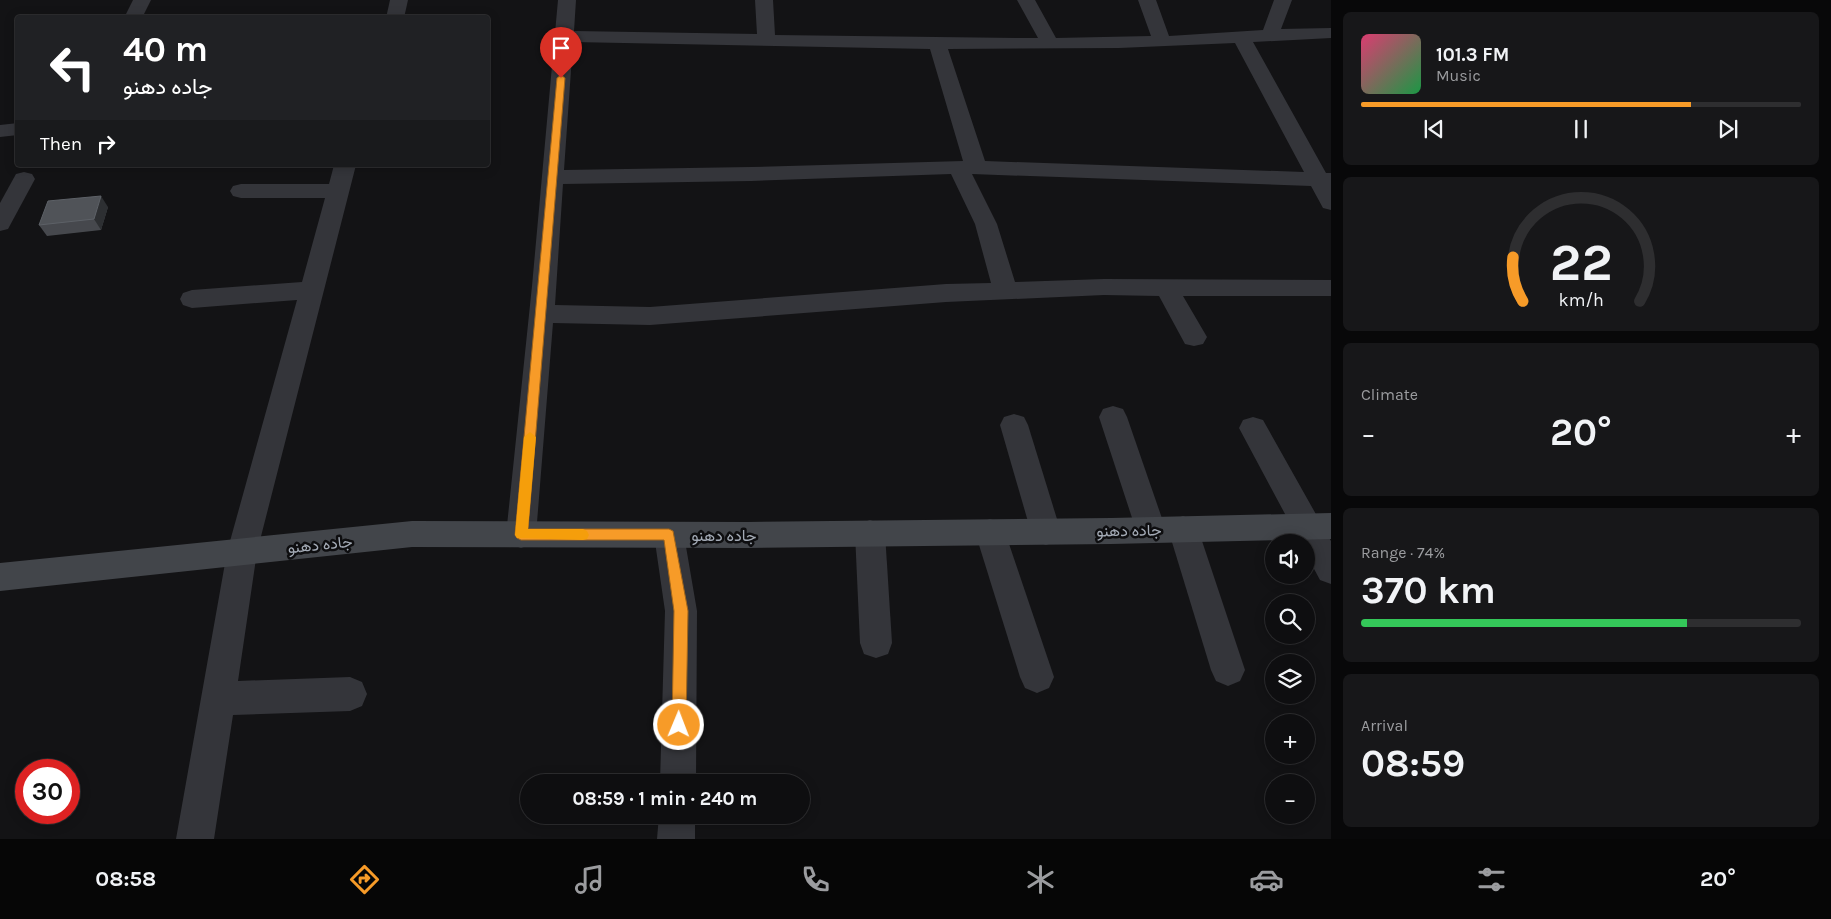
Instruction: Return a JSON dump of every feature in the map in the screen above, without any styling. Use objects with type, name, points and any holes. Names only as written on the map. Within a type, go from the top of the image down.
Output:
[{"type":"street","points":[[134,15],[142,0]]},
{"type":"street","points":[[396,15],[399,0]]},
{"type":"street","points":[[521,535],[542,314],[567,0]]},
{"type":"street","points":[[764,0],[766,39]]},
{"type":"street","points":[[1026,0],[1050,43]]},
{"type":"street","points":[[1147,0],[1162,41]]},
{"type":"street","points":[[1270,35],[1283,0]]},
{"type":"street","points":[[565,37],[631,36],[937,43],[1050,43],[1162,41],[1331,33]]},
{"type":"street","points":[[1242,38],[1325,180],[1331,203]]},
{"type":"street","points":[[937,43],[967,167],[1006,291]]},
{"type":"street","points":[[0,131],[15,129]]},
{"type":"street","points":[[195,839],[242,552],[344,167]]},
{"type":"street","points":[[552,177],[761,174],[967,167],[1325,180]]},
{"type":"street","points":[[0,224],[24,178]]},
{"type":"street","points":[[241,191],[338,191]]},
{"type":"street","points":[[542,314],[650,316],[946,293],[1104,287],[1331,288]]},
{"type":"street","points":[[1166,288],[1194,337]]},
{"type":"street","points":[[192,298],[311,290]]},
{"type":"street","points":[[1113,417],[1151,530]]},
{"type":"street","points":[[1014,425],[1046,532]]},
{"type":"street","points":[[1253,428],[1320,526],[1331,570]]},
{"type":"street","name":"جاده دهنو","points":[[0,577],[412,534],[669,535],[1046,532],[1320,526]]},
{"type":"street","points":[[1182,529],[1228,670]]},
{"type":"street","points":[[990,532],[1037,677]]},
{"type":"street","points":[[870,533],[876,643]]},
{"type":"street","points":[[669,535],[681,611],[678,774]]},
{"type":"street","points":[[217,699],[350,694]]},
{"type":"street","points":[[676,839],[677,824]]},
{"type":"building","points":[[101,196],[94,219],[39,225],[48,201]]},
{"type":"slow traffic","points":[[530,437],[521,535],[583,535]]},
{"type":"route","points":[[561,78],[521,535],[669,535],[681,611],[679,725]]}]
